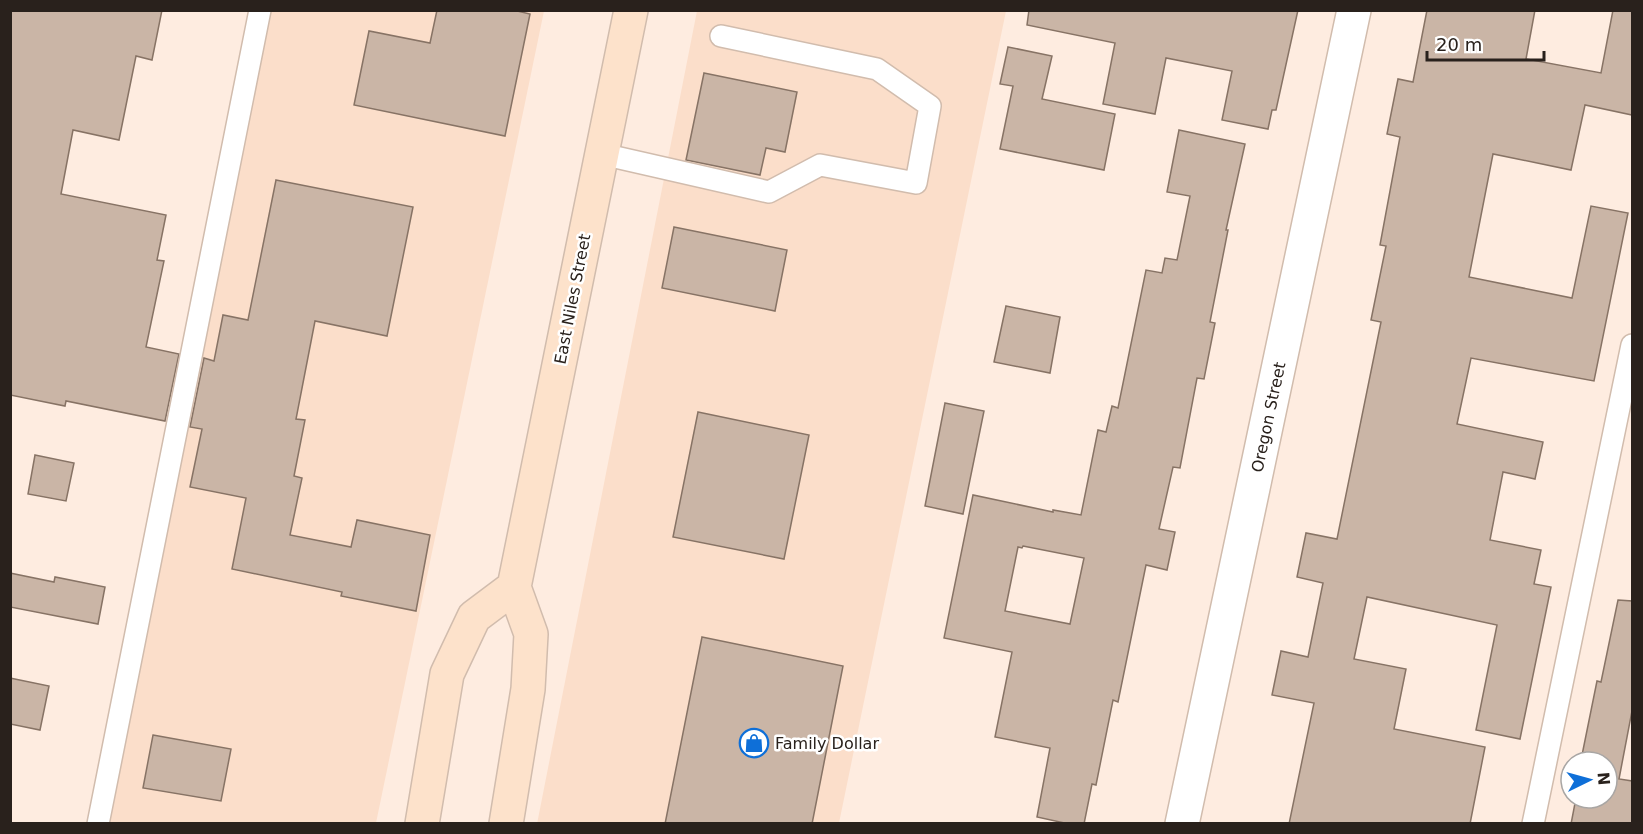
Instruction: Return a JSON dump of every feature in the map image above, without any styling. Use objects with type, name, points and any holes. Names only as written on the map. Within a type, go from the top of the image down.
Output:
[{"type":"main road","name":"East Niles Street","points":[[514,587],[631,10]]},
{"type":"main road","points":[[422,824],[447,674],[474,617],[514,587],[531,634],[528,689],[506,824]]},
{"type":"street","name":"Oregon Street","points":[[1182,824],[1354,10]]},
{"type":"lane","points":[[98,824],[260,10]]},
{"type":"lane","points":[[602,154],[769,192],[820,165],[916,183],[930,106],[877,69],[721,36]]},
{"type":"lane","points":[[1533,824],[1632,345]]},
{"type":"shaded area","points":[[261,11],[544,11],[376,823],[91,824]]},
{"type":"shaded area","points":[[697,11],[1006,11],[839,823],[537,824]]},
{"type":"building","points":[[10,10],[162,10],[152,60],[136,56],[119,140],[73,130],[61,194],[166,215],[157,260],[164,261],[146,347],[179,354],[165,421],[66,401],[65,406],[10,395]]},
{"type":"building","points":[[437,10],[513,10],[530,14],[505,136],[354,105],[369,31],[430,43]]},
{"type":"building","points":[[1029,10],[1298,10],[1276,110],[1272,110],[1268,129],[1222,120],[1232,71],[1166,58],[1155,114],[1103,104],[1115,43],[1027,25]]},
{"type":"building","points":[[1427,10],[1535,10],[1526,59],[1601,73],[1613,10],[1632,10],[1632,115],[1585,105],[1571,170],[1493,154],[1469,277],[1572,298],[1591,206],[1628,213],[1594,381],[1471,358],[1457,424],[1543,442],[1535,479],[1503,472],[1490,540],[1541,550],[1534,584],[1551,587],[1520,739],[1476,730],[1497,625],[1367,597],[1354,659],[1406,669],[1394,729],[1485,747],[1470,824],[1289,824],[1314,703],[1272,695],[1281,651],[1308,657],[1323,583],[1297,577],[1306,533],[1337,539],[1381,322],[1371,320],[1386,246],[1380,245],[1400,137],[1387,134],[1398,79],[1413,82]]},
{"type":"building","points":[[1008,47],[1052,56],[1042,99],[1115,114],[1104,170],[1000,149],[1013,86],[1000,84]]},
{"type":"building","points":[[704,73],[797,92],[785,152],[766,148],[760,175],[686,160]]},
{"type":"building","points":[[1179,130],[1245,144],[1226,230],[1228,230],[1210,322],[1215,323],[1204,379],[1197,378],[1180,468],[1173,467],[1159,529],[1175,532],[1167,570],[1146,565],[1118,702],[1113,700],[1096,785],[1092,784],[1084,824],[1069,824],[1037,817],[1050,748],[995,737],[1012,652],[944,638],[973,495],[1053,512],[1053,510],[1081,515],[1098,430],[1106,432],[1112,406],[1118,408],[1146,270],[1162,273],[1165,258],[1177,260],[1190,196],[1167,192]],"holes":[[[1023,546],[1084,558],[1070,624],[1005,611],[1018,547]]]},
{"type":"building","points":[[276,180],[413,207],[387,336],[315,321],[296,419],[305,420],[294,476],[302,478],[290,535],[351,547],[357,520],[430,535],[416,611],[341,596],[342,592],[232,569],[246,498],[190,487],[202,429],[190,427],[204,358],[214,361],[223,315],[248,320]]},
{"type":"building","points":[[674,227],[787,250],[775,311],[662,288]]},
{"type":"building","points":[[1006,306],[1060,317],[1050,373],[994,362]]},
{"type":"building","points":[[945,403],[984,411],[963,514],[925,506]]},
{"type":"building","points":[[698,412],[809,435],[784,559],[673,537]]},
{"type":"building","points":[[35,455],[74,463],[66,501],[28,494]]},
{"type":"building","points":[[10,573],[54,582],[55,577],[105,587],[98,624],[10,607]]},
{"type":"building","points":[[1618,600],[1632,601],[1632,711],[1619,779],[1619,750],[1583,750],[1597,681],[1601,682]]},
{"type":"building","name":"Family Dollar","points":[[702,637],[843,666],[812,824],[665,824]]},
{"type":"building","points":[[10,678],[49,686],[40,730],[10,724]]},
{"type":"building","points":[[153,735],[231,749],[221,801],[143,788]]},
{"type":"building","points":[[1619,779],[1632,781],[1632,824],[1571,824],[1574,810],[1619,810]]},
{"type":"place","name":"Family Dollar","points":[[754,743]]}]
